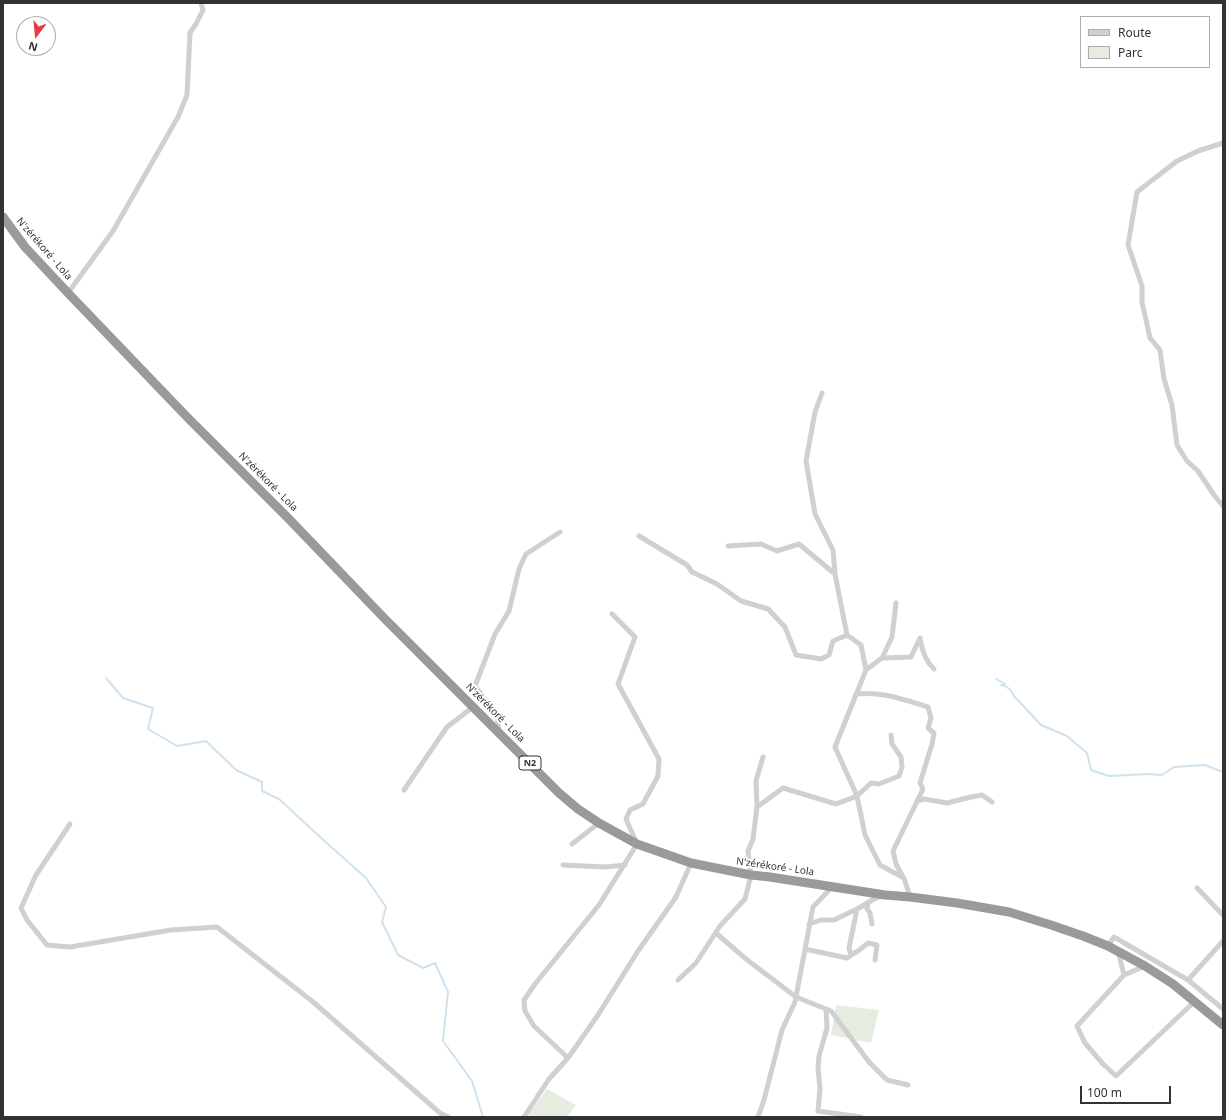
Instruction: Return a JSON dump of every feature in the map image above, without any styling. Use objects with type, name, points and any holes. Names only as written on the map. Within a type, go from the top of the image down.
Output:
[{"type":"highway","name":"N'zérékoré - Lola","points":[[3,217],[26,247],[68,293],[188,418],[288,518],[385,619],[559,793],[578,809],[637,844],[691,863],[751,876],[770,877],[885,895],[956,903],[1009,912],[1051,925],[1108,946],[1145,966],[1173,984],[1223,1025]]},
{"type":"street","points":[[68,293],[112,230],[178,117],[187,95],[190,33],[204,10],[201,3]]},
{"type":"street","points":[[1223,143],[1198,151],[1177,161],[1137,192],[1128,245],[1142,286],[1142,302],[1150,338],[1160,350],[1164,379],[1172,405],[1177,445],[1186,461],[1198,471],[1214,496],[1223,506]]},
{"type":"street","points":[[822,393],[815,412],[806,461],[815,514],[833,550],[835,574],[847,635],[860,645],[866,670]]},
{"type":"street","points":[[500,734],[497,715],[475,686],[495,634],[509,611],[519,569],[526,554],[560,532]]},
{"type":"street","points":[[639,536],[686,565],[692,572],[716,584],[741,601],[768,609],[785,627],[796,655],[820,659],[829,655],[833,641],[847,635]]},
{"type":"street","points":[[728,546],[761,544],[777,551],[800,544],[835,574]]},
{"type":"street","points":[[896,603],[892,637],[882,658],[866,670],[835,746],[857,796],[865,835],[880,865],[904,878]]},
{"type":"street","points":[[568,1058],[534,1026],[525,1011],[524,1000],[535,984],[599,905],[637,844],[626,819],[630,810],[643,804],[658,776],[659,759],[618,684],[635,637],[612,614]]},
{"type":"street","points":[[882,658],[910,658],[920,638],[922,651],[934,669]]},
{"type":"street","points":[[856,694],[885,694],[928,707],[931,718],[928,728],[934,733],[920,783],[923,789],[893,851],[896,864],[904,878],[910,897]]},
{"type":"street","points":[[404,790],[447,727],[473,707]]},
{"type":"street","points":[[757,807],[784,788],[836,804],[857,796],[871,783],[879,784],[899,776],[902,767],[901,757],[892,744],[891,735]]},
{"type":"street","points":[[678,980],[696,963],[720,926],[745,899],[751,876],[748,852],[753,839],[757,807],[756,780],[763,757]]},
{"type":"street","points":[[917,801],[924,799],[947,804],[982,795],[992,802]]},
{"type":"street","points":[[572,844],[598,822]]},
{"type":"street","points":[[70,824],[36,875],[21,908],[27,920],[47,945],[70,947],[171,930],[217,927],[312,1001],[440,1113],[448,1117]]},
{"type":"street","points":[[524,1117],[550,1079],[568,1058],[598,1015],[638,951],[676,897],[691,863]]},
{"type":"street","points":[[563,866],[606,867],[625,864]]},
{"type":"street","points":[[758,1117],[764,1100],[782,1030],[795,1002],[813,907],[833,886]]},
{"type":"street","points":[[1197,888],[1223,915]]},
{"type":"street","points":[[809,924],[821,920],[834,920],[874,899],[885,895]]},
{"type":"street","points":[[868,902],[867,908],[870,913],[872,924]]},
{"type":"street","points":[[851,955],[849,948],[857,909]]},
{"type":"street","points":[[716,933],[746,959],[796,997],[831,1011],[869,1062],[887,1080],[908,1086]]},
{"type":"street","points":[[1108,946],[1114,937],[1188,980],[1223,1009]]},
{"type":"street","points":[[1188,980],[1223,941]]},
{"type":"street","points":[[805,949],[847,958],[858,952],[868,943],[878,945],[875,960]]},
{"type":"street","points":[[1118,951],[1124,975]]},
{"type":"street","points":[[1145,966],[1124,975],[1077,1026],[1085,1044],[1102,1064],[1116,1076],[1195,1001]]},
{"type":"street","points":[[826,1009],[828,1028],[819,1056],[820,1088],[818,1111],[861,1117]]},
{"type":"green space","points":[[836,1005],[879,1010],[871,1043],[831,1035]]},
{"type":"green space","points":[[547,1089],[576,1105],[567,1117],[532,1117],[528,1115]]},
{"type":"waterway","points":[[106,678],[123,698],[153,708],[148,729],[177,746],[206,741],[236,770],[262,782],[262,791],[279,799],[366,878],[386,907],[382,922],[398,955],[423,968],[435,963],[448,992],[443,1041],[472,1081],[483,1117]]},
{"type":"waterway","points":[[996,679],[1005,684],[1001,685],[1006,686],[1041,725],[1067,736],[1087,753],[1091,770],[1109,776],[1148,774],[1162,775],[1174,767],[1205,765],[1223,771]]}]
